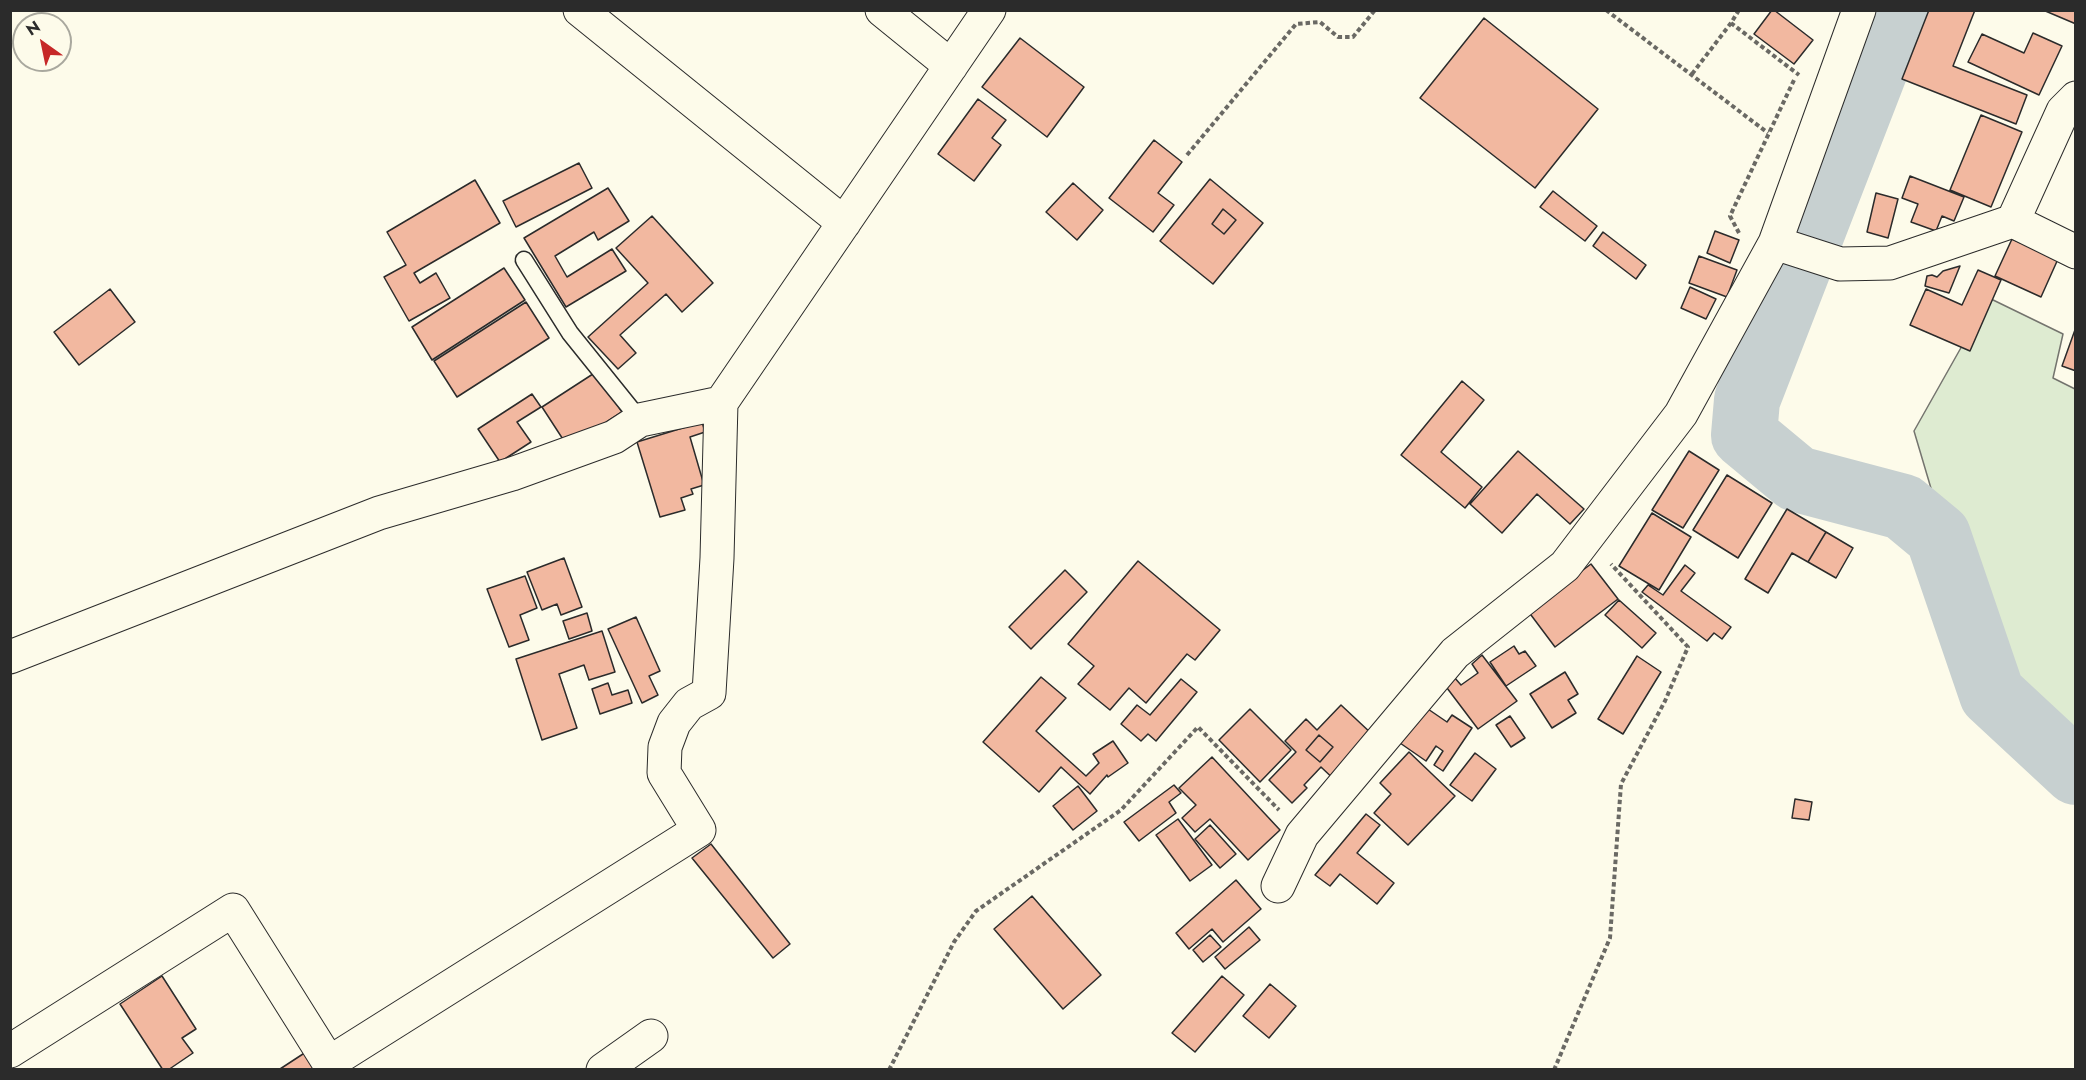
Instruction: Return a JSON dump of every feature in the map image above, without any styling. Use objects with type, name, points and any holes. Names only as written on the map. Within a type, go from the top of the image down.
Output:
[{"type":"street","points":[[580,10],[844,223]]},
{"type":"street","points":[[882,10],[951,66]]},
{"type":"street","points":[[10,1051],[233,910],[323,1066],[699,830],[664,773],[664,755],[674,723],[689,704],[709,693],[717,558],[722,403],[989,10]]},
{"type":"street","points":[[1278,886],[1302,835],[1455,653],[1565,566],[1681,414],[1775,243],[1859,10]]},
{"type":"street","points":[[2013,221],[2062,111],[2076,98]]},
{"type":"street","points":[[1775,243],[1840,264],[1890,263],[2013,221],[2076,252]]},
{"type":"street","points":[[10,657],[379,513],[512,474],[614,437],[640,420],[722,403]]},
{"type":"street","points":[[603,1070],[651,1036]]},
{"type":"lane","points":[[524,260],[570,333],[640,420]]},
{"type":"path","points":[[1187,155],[1296,24],[1320,22],[1338,37],[1353,37],[1375,10]]},
{"type":"path","points":[[1606,10],[1768,133]]},
{"type":"path","points":[[1692,74],[1739,10]]},
{"type":"path","points":[[1731,23],[1827,97]]},
{"type":"path","points":[[1759,272],[1730,216],[1796,73]]},
{"type":"path","points":[[1554,1070],[1610,938],[1621,784],[1665,701],[1688,647],[1587,537]]},
{"type":"path","points":[[889,1070],[954,942],[976,911],[1121,810],[1198,727],[1302,835]]},
{"type":"green space","points":[[1989,298],[2063,334],[2053,378],[2075,389],[2075,757],[1992,694],[1914,431]]},
{"type":"building","points":[[1772,10],[1813,40],[1794,64],[1754,34]]},
{"type":"building","points":[[1929,10],[1975,10],[1953,66],[2027,95],[2016,124],[1902,79]]},
{"type":"building","points":[[2043,10],[2076,10],[2076,24]]},
{"type":"building","points":[[1484,18],[1598,109],[1535,188],[1420,98]]},
{"type":"building","points":[[2033,33],[2062,46],[2039,95],[1968,62],[1982,34],[2024,53]]},
{"type":"building","points":[[1020,38],[1084,87],[1047,137],[982,87]]},
{"type":"building","points":[[978,99],[1006,120],[992,138],[1001,145],[974,181],[938,154]]},
{"type":"building","points":[[1981,115],[2022,132],[1991,207],[1950,190]]},
{"type":"building","points":[[1154,140],[1182,162],[1158,193],[1174,205],[1153,232],[1109,198]]},
{"type":"building","points":[[579,163],[592,188],[516,227],[503,201]]},
{"type":"building","points":[[1910,176],[1964,197],[1954,221],[1942,216],[1936,231],[1911,222],[1918,204],[1902,198]]},
{"type":"building","points":[[1210,179],[1263,223],[1213,284],[1160,241]],"holes":[[[1223,209],[1236,220],[1224,234],[1212,224]]]},
{"type":"building","points":[[475,180],[500,223],[414,273],[420,283],[436,273],[450,298],[409,321],[384,277],[406,265],[387,232]]},
{"type":"building","points":[[1073,183],[1103,210],[1077,240],[1046,212]]},
{"type":"building","points":[[608,188],[629,221],[598,240],[594,232],[555,256],[567,277],[612,249],[626,271],[566,307],[524,238]]},
{"type":"building","points":[[1553,191],[1597,226],[1585,241],[1540,207]]},
{"type":"building","points":[[1876,193],[1898,199],[1888,238],[1867,232]]},
{"type":"building","points":[[1223,209],[1236,220],[1224,234],[1212,224]]},
{"type":"building","points":[[652,216],[713,283],[682,312],[666,294],[620,335],[636,353],[618,369],[588,337],[648,283],[616,248]]},
{"type":"building","points":[[1715,231],[1739,240],[1730,263],[1707,253]]},
{"type":"building","points":[[1603,232],[1646,265],[1636,279],[1593,246]]},
{"type":"building","points":[[2012,239],[2058,259],[2041,297],[1995,276]]},
{"type":"building","points":[[1699,256],[1737,270],[1727,297],[1689,283]]},
{"type":"building","points":[[1960,266],[1949,293],[1925,286],[1927,276],[1937,277],[1943,271]]},
{"type":"building","points":[[504,268],[525,300],[432,360],[412,327]]},
{"type":"building","points":[[1978,270],[2001,280],[1970,351],[1910,325],[1926,289],[1962,305]]},
{"type":"building","points":[[1690,287],[1716,299],[1706,319],[1681,308]]},
{"type":"building","points":[[110,289],[135,322],[79,365],[54,332]]},
{"type":"building","points":[[526,302],[549,338],[457,397],[434,361]]},
{"type":"building","points":[[2076,327],[2076,371],[2062,366]]},
{"type":"building","points":[[596,372],[622,412],[568,447],[542,407]]},
{"type":"building","points":[[1462,381],[1484,400],[1441,452],[1482,487],[1465,508],[1401,455]]},
{"type":"building","points":[[532,394],[541,407],[517,422],[531,442],[500,462],[478,429]]},
{"type":"building","points":[[702,422],[705,432],[690,437],[704,485],[691,489],[693,494],[681,498],[685,510],[660,517],[637,442]]},
{"type":"building","points":[[1518,451],[1584,509],[1570,524],[1537,494],[1502,533],[1470,504]]},
{"type":"building","points":[[1689,451],[1719,470],[1683,528],[1652,510]]},
{"type":"building","points":[[1727,475],[1772,503],[1738,558],[1693,530]]},
{"type":"building","points":[[1787,509],[1826,532],[1808,562],[1792,553],[1768,593],[1745,579]]},
{"type":"building","points":[[1652,513],[1691,537],[1659,590],[1619,566]]},
{"type":"building","points":[[1826,532],[1853,548],[1836,578],[1808,562]]},
{"type":"building","points":[[564,558],[582,607],[561,615],[557,604],[542,610],[527,572]]},
{"type":"building","points":[[1138,561],[1220,630],[1195,660],[1187,654],[1146,703],[1129,688],[1110,710],[1078,684],[1094,666],[1068,644]]},
{"type":"building","points":[[1591,564],[1618,599],[1555,647],[1528,611]]},
{"type":"building","points":[[1685,565],[1695,573],[1681,591],[1731,627],[1722,639],[1714,633],[1707,641],[1642,592],[1648,585],[1663,595]]},
{"type":"building","points":[[1065,570],[1087,592],[1031,649],[1009,627]]},
{"type":"building","points":[[525,576],[537,608],[520,615],[529,640],[509,647],[487,589]]},
{"type":"building","points":[[1619,600],[1656,633],[1642,648],[1605,615]]},
{"type":"building","points":[[587,613],[592,631],[569,639],[563,621]]},
{"type":"building","points":[[636,617],[660,671],[649,676],[658,695],[642,703],[608,629]]},
{"type":"building","points":[[602,631],[615,672],[589,680],[584,665],[559,674],[577,728],[542,740],[516,659]]},
{"type":"building","points":[[1514,646],[1519,654],[1525,651],[1536,666],[1506,686],[1490,662]]},
{"type":"building","points":[[1482,655],[1517,701],[1478,729],[1444,684],[1454,677],[1461,685],[1478,673],[1472,664]]},
{"type":"building","points":[[1637,656],[1661,672],[1623,734],[1598,719]]},
{"type":"building","points":[[1565,672],[1578,694],[1568,700],[1576,713],[1552,728],[1530,694]]},
{"type":"building","points":[[1041,677],[1066,698],[1036,731],[1086,776],[1099,763],[1093,754],[1113,741],[1128,763],[1108,777],[1107,775],[1090,794],[1061,767],[1039,792],[983,742]]},
{"type":"building","points":[[1181,679],[1197,692],[1156,741],[1148,734],[1141,741],[1121,724],[1137,705],[1150,715]]},
{"type":"building","points":[[608,683],[612,695],[628,690],[632,703],[600,714],[592,689]]},
{"type":"building","points":[[1341,705],[1373,735],[1339,784],[1321,767],[1304,785],[1307,788],[1292,803],[1269,780],[1296,752],[1285,741],[1306,719],[1317,730]],"holes":[[[1319,735],[1333,747],[1320,762],[1306,750]]]},
{"type":"building","points":[[1425,707],[1447,722],[1452,715],[1472,728],[1443,771],[1434,765],[1443,751],[1436,746],[1426,761],[1400,743]]},
{"type":"building","points":[[1250,709],[1291,750],[1260,782],[1219,740]]},
{"type":"building","points":[[1510,716],[1525,738],[1511,747],[1496,725]]},
{"type":"building","points":[[1319,735],[1333,747],[1320,762],[1306,750]]},
{"type":"building","points":[[1409,752],[1455,796],[1408,845],[1374,813],[1391,794],[1380,783]]},
{"type":"building","points":[[1475,753],[1496,769],[1472,801],[1450,785]]},
{"type":"building","points":[[1212,757],[1280,830],[1248,860],[1210,819],[1195,832],[1182,818],[1196,805],[1179,788]]},
{"type":"building","points":[[1174,785],[1181,793],[1169,802],[1176,813],[1139,841],[1124,822]]},
{"type":"building","points":[[1078,786],[1097,811],[1073,830],[1053,806]]},
{"type":"building","points":[[1795,799],[1812,802],[1809,820],[1792,818]]},
{"type":"building","points":[[1366,814],[1380,825],[1357,853],[1394,883],[1377,904],[1340,874],[1330,886],[1315,875]]},
{"type":"building","points":[[1178,819],[1212,865],[1190,881],[1156,835]]},
{"type":"building","points":[[1210,825],[1236,854],[1220,868],[1195,839]]},
{"type":"building","points":[[711,844],[790,944],[773,958],[692,858]]},
{"type":"building","points":[[1236,880],[1261,909],[1223,942],[1212,929],[1189,949],[1176,933]]},
{"type":"building","points":[[1032,896],[1101,975],[1063,1009],[994,929]]},
{"type":"building","points":[[1249,927],[1260,940],[1225,969],[1215,957]]},
{"type":"building","points":[[1210,935],[1221,947],[1203,962],[1193,950]]},
{"type":"building","points":[[162,976],[196,1029],[182,1038],[193,1053],[168,1070],[163,1070],[120,1004]]},
{"type":"building","points":[[1222,976],[1244,995],[1195,1052],[1172,1033]]},
{"type":"building","points":[[1270,984],[1296,1006],[1269,1038],[1243,1016]]},
{"type":"building","points":[[306,1052],[314,1070],[280,1069]]},
{"type":"waterway","points":[[1898,10],[1747,400],[1744,435],[1797,479],[1903,507],[1938,536],[1992,694],[2076,772]]}]
